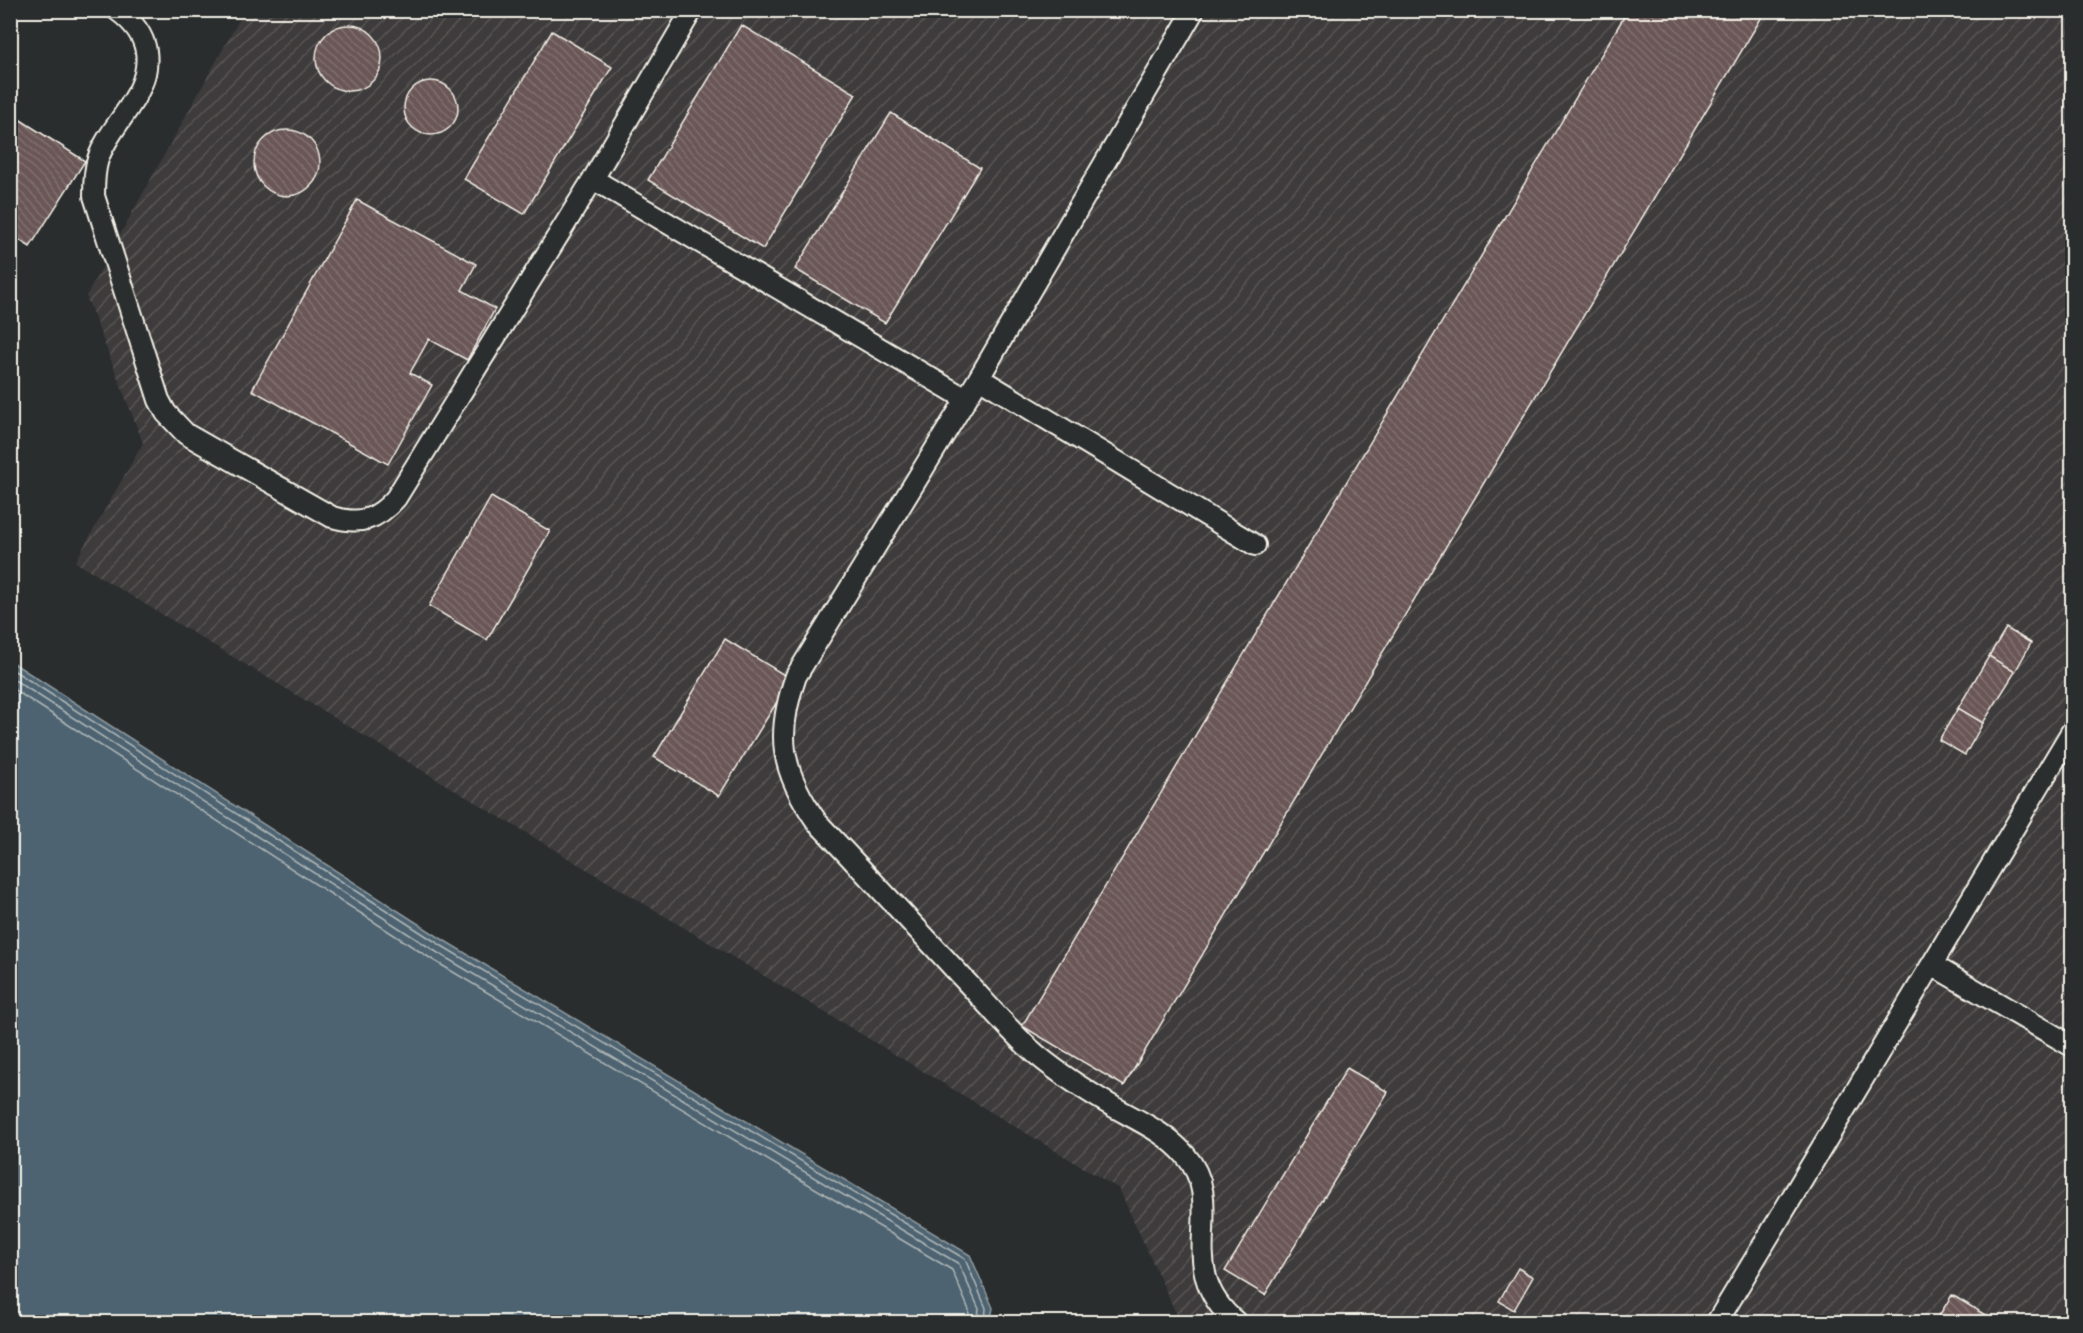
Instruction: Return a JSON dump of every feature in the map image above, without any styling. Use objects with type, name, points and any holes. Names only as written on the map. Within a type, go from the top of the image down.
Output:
[{"type":"lane","points":[[117,10],[139,33],[145,46],[147,62],[145,77],[139,92],[98,158],[94,177],[94,196],[159,400],[170,419],[186,434],[332,517],[356,521],[379,514],[396,498],[593,179],[692,10]]},
{"type":"lane","points":[[1194,10],[979,378],[796,676],[787,700],[783,726],[784,752],[791,777],[802,801],[817,822],[1029,1048],[1079,1086],[1161,1133],[1186,1155],[1196,1168],[1202,1186],[1204,1276],[1221,1308],[1236,1323]]},
{"type":"lane","points":[[593,179],[966,399]]},
{"type":"lane","points":[[979,378],[1255,545]]},
{"type":"lane","points":[[1717,1323],[2073,731]]},
{"type":"lane","points":[[1932,965],[2073,1046]]},
{"type":"shaded area","points":[[244,11],[2072,11],[2072,1322],[1180,1322],[1119,1189],[75,562],[143,443],[86,296]]},
{"type":"water","points":[[10,661],[445,941],[970,1255],[993,1308],[990,1322],[11,1322]]},
{"type":"building","points":[[1628,10],[1766,10],[1124,1086],[1022,1026]]},
{"type":"building","points":[[349,25],[361,28],[372,35],[379,46],[382,58],[379,70],[372,81],[361,88],[349,91],[337,88],[326,81],[319,70],[316,58],[319,46],[326,35],[337,28]]},
{"type":"building","points":[[741,25],[856,94],[763,249],[648,180]]},
{"type":"building","points":[[552,31],[612,67],[524,214],[464,179]]},
{"type":"building","points":[[426,81],[436,81],[446,85],[454,93],[458,108],[454,123],[446,131],[436,135],[426,135],[416,131],[408,123],[404,113],[404,103],[408,93],[416,85]]},
{"type":"building","points":[[891,113],[980,168],[885,323],[795,269]]},
{"type":"building","points":[[16,117],[85,161],[30,247],[10,234],[10,126]]},
{"type":"building","points":[[287,130],[299,133],[310,140],[317,151],[320,163],[317,175],[310,186],[299,193],[287,196],[275,193],[264,186],[257,175],[254,163],[257,151],[264,140],[275,133]]},
{"type":"building","points":[[357,200],[476,264],[462,290],[495,309],[467,360],[429,339],[410,373],[432,385],[388,464],[252,390]]},
{"type":"building","points":[[491,497],[550,531],[487,640],[429,606]]},
{"type":"building","points":[[2006,628],[2031,643],[2015,672],[1989,656]]},
{"type":"building","points":[[725,639],[791,679],[719,796],[654,757]]},
{"type":"building","points":[[1989,656],[2015,672],[1983,723],[1958,708]]},
{"type":"building","points":[[1958,708],[1983,723],[1965,755],[1939,740]]},
{"type":"building","points":[[1347,1068],[1388,1092],[1265,1295],[1225,1271]]},
{"type":"building","points":[[1518,1268],[1533,1277],[1514,1310],[1499,1301]]},
{"type":"building","points":[[1952,1295],[1997,1322],[1935,1322]]}]
